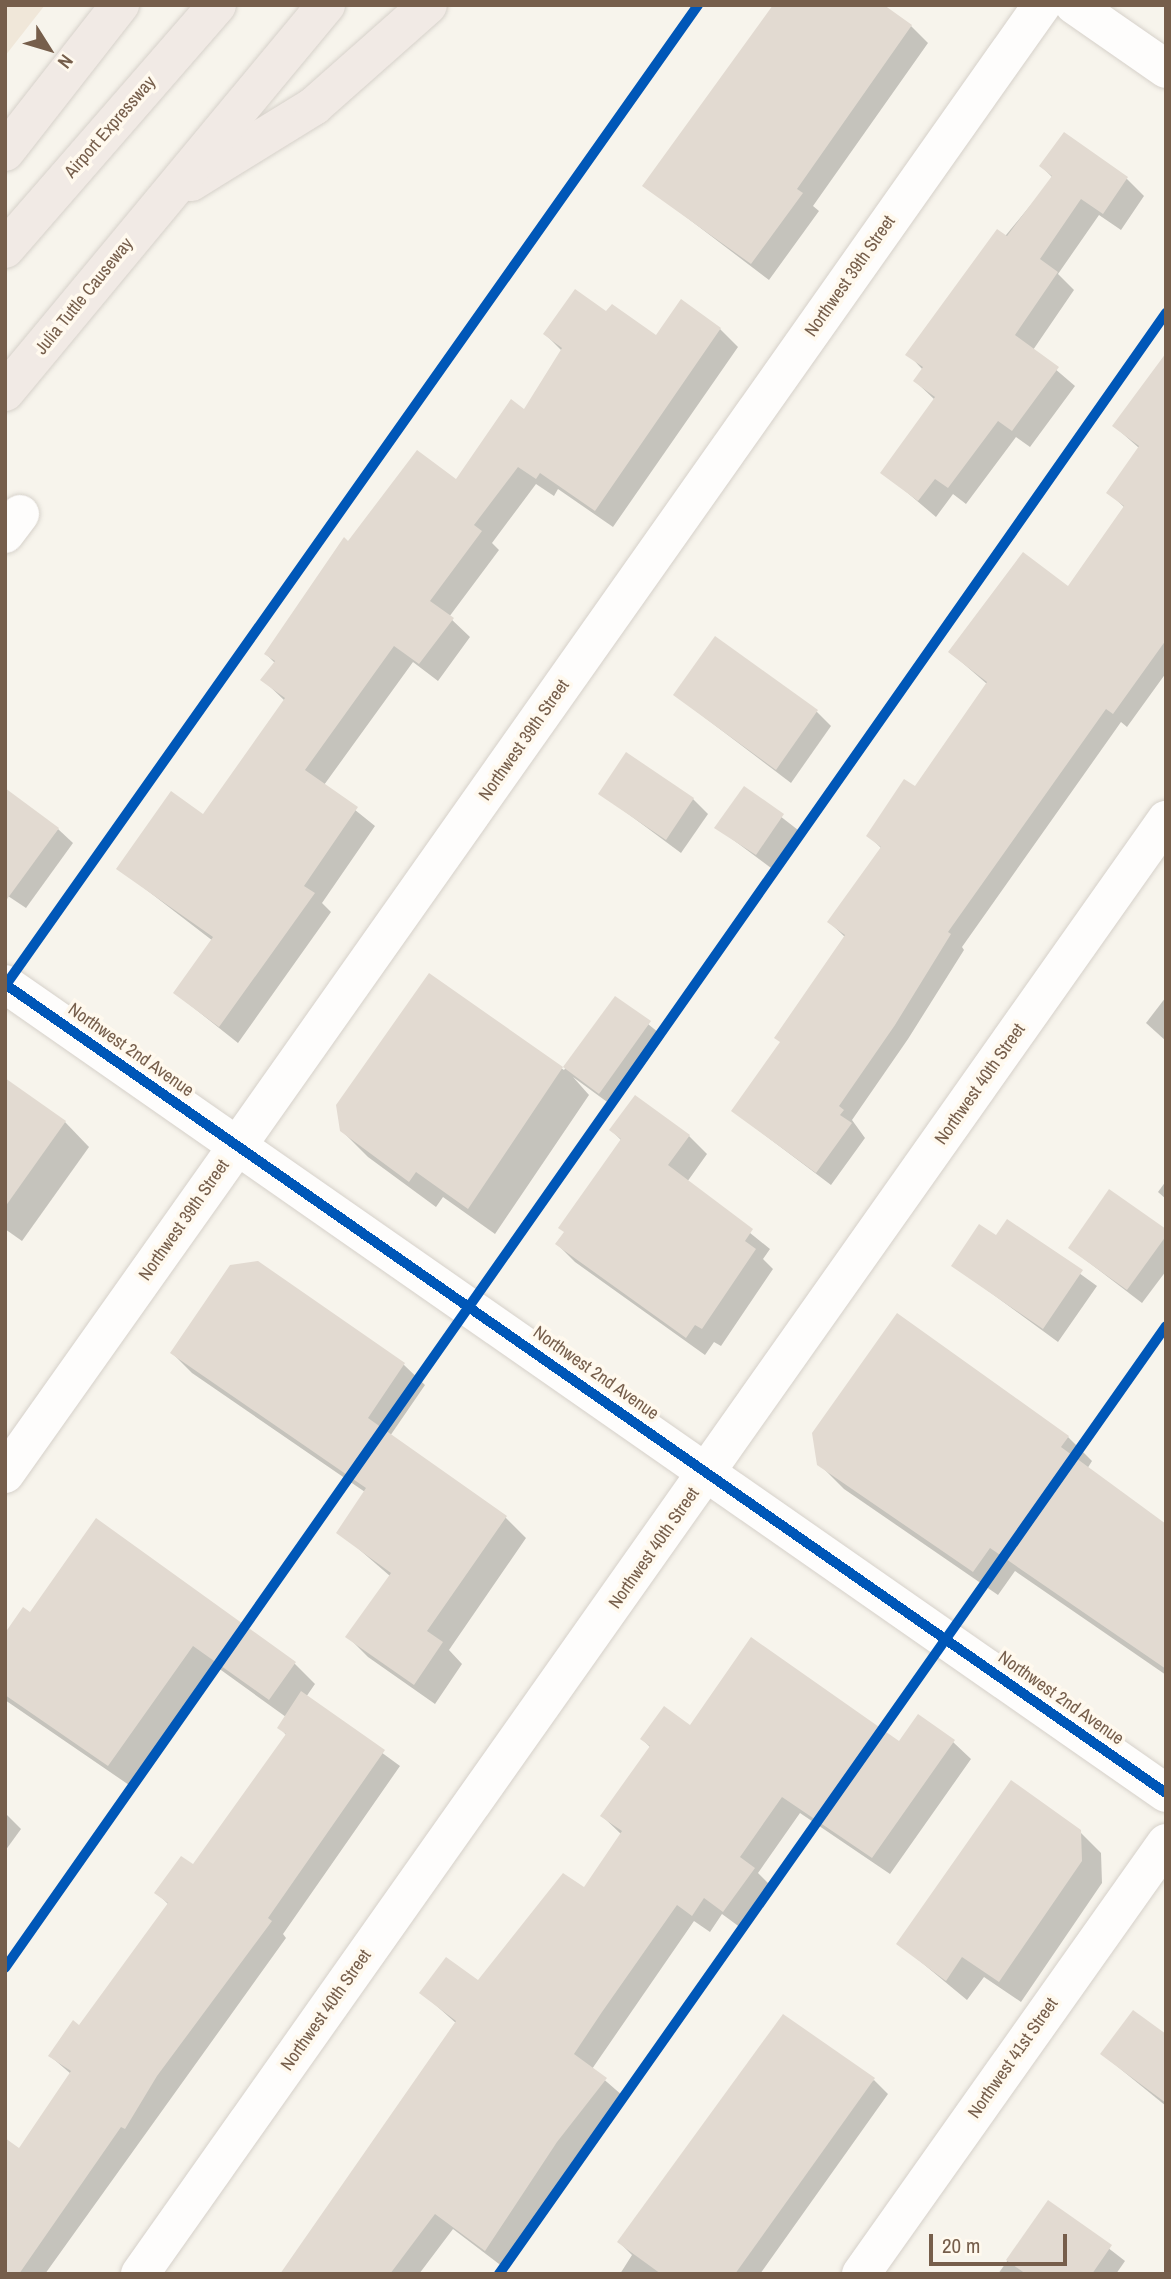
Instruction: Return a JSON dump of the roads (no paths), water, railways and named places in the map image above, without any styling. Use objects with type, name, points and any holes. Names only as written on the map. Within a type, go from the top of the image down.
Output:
[{"type":"highway","points":[[5,152],[120,5]]},
{"type":"highway","name":"Airport Expressway","points":[[5,249],[217,5]]},
{"type":"highway","points":[[163,200],[326,5]]},
{"type":"highway","points":[[163,200],[314,106],[428,5]]},
{"type":"highway","name":"Julia Tuttle Causeway","points":[[5,392],[163,200]]},
{"type":"street","name":"Northwest 39th Street","points":[[5,1474],[1042,5]]},
{"type":"street","points":[[1074,5],[1166,69]]},
{"type":"street","name":"Northwest 40th Street","points":[[140,2274],[1166,820]]},
{"type":"street","name":"Northwest 2nd Avenue","points":[[5,984],[1166,1793]]},
{"type":"street","name":"Northwest 41st Street","points":[[861,2274],[1166,1843]]}]
